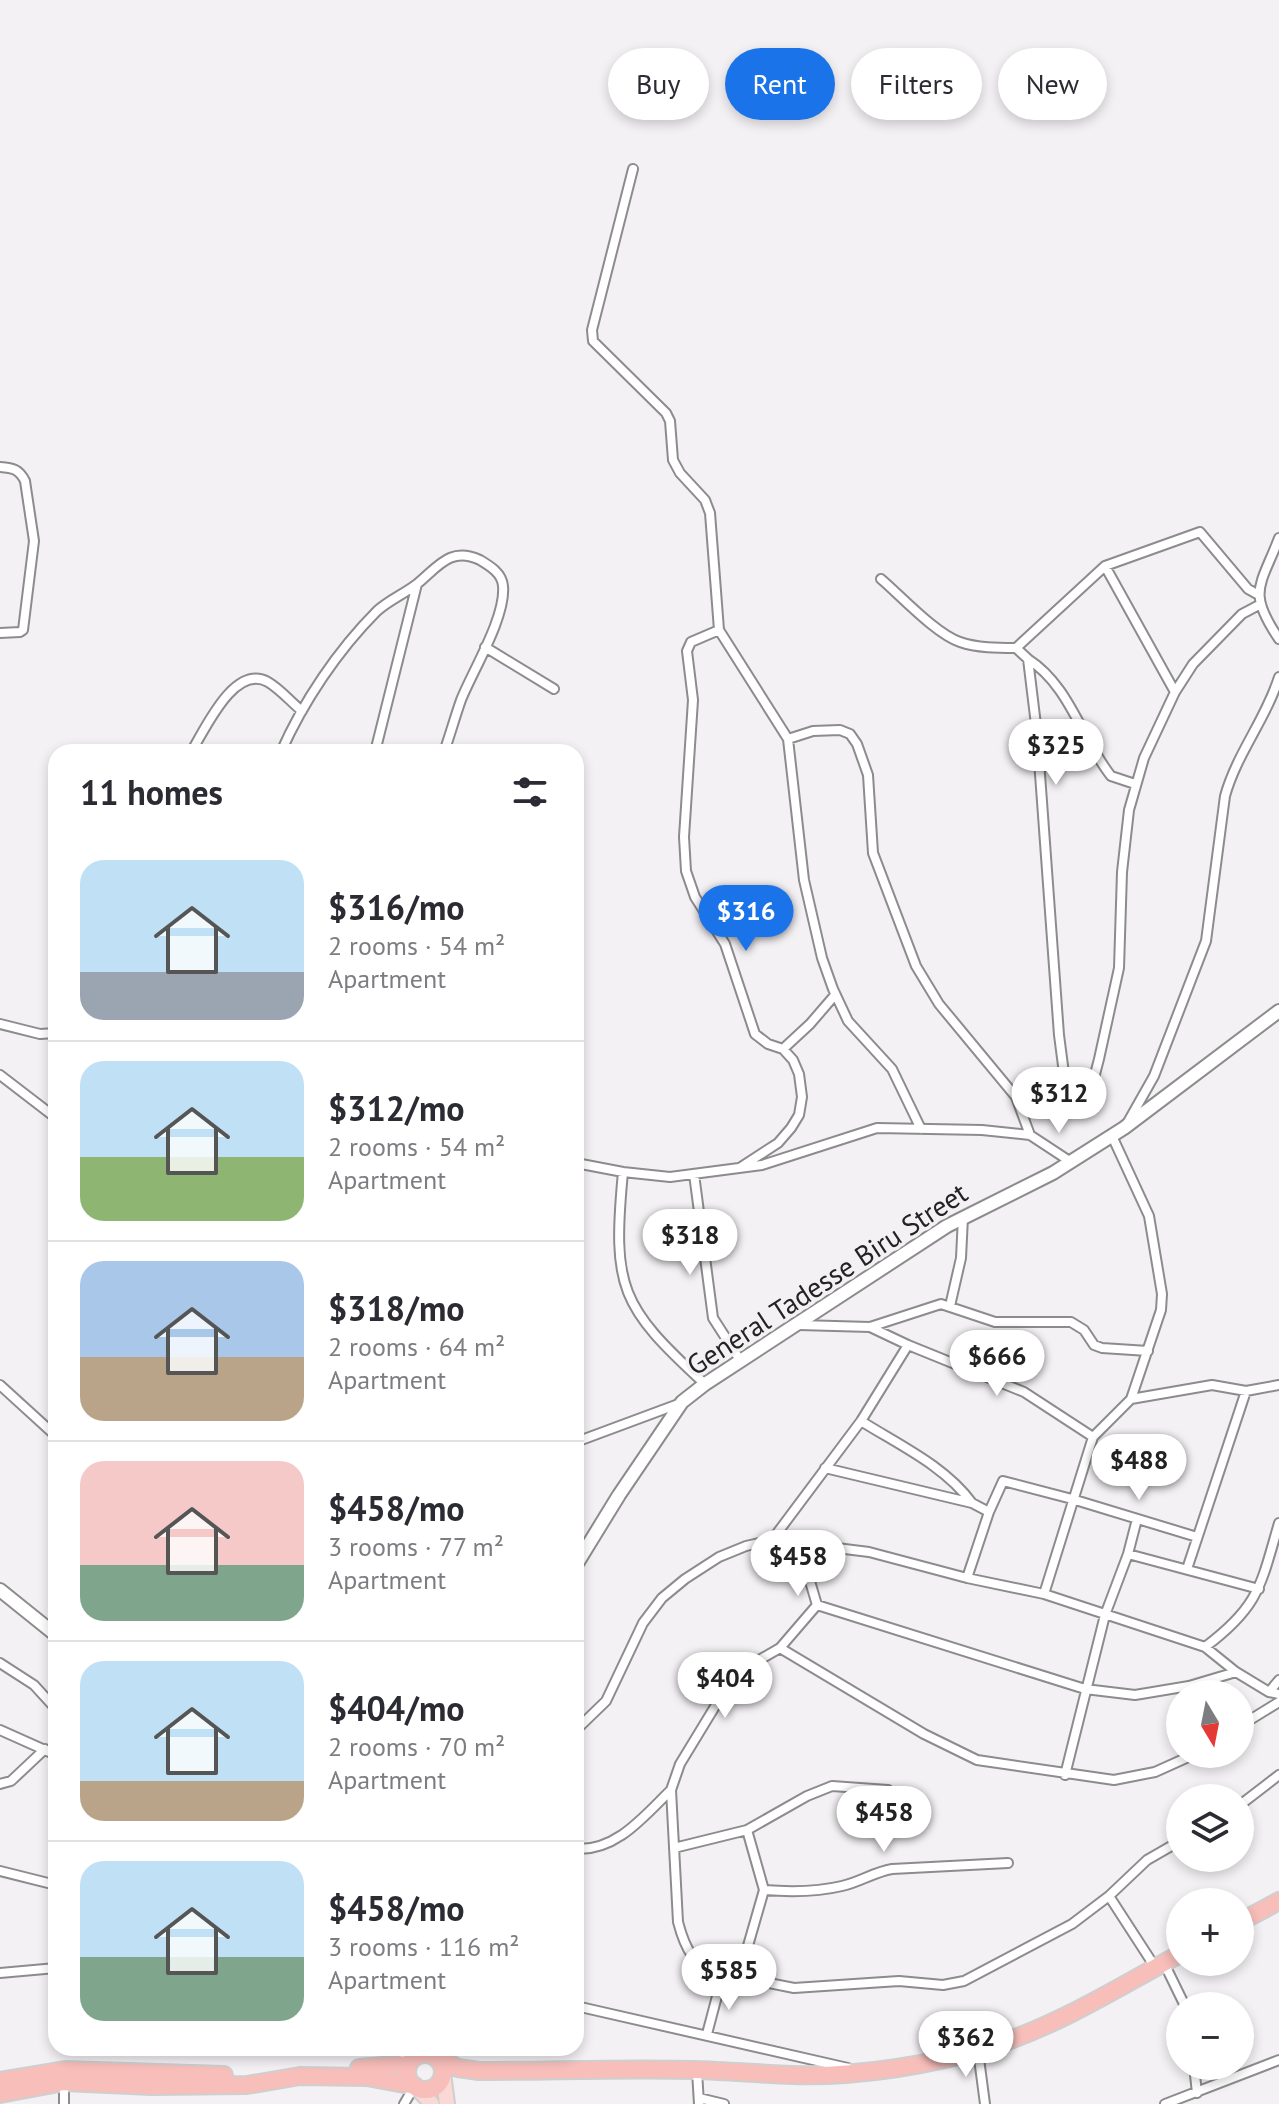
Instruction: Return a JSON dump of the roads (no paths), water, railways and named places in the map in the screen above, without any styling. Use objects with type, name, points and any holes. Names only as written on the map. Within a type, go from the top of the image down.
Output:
[{"type":"highway","points":[[1254,1914],[1279,1901]]},
{"type":"highway","points":[[415,2086],[408,2076],[424,2068],[479,2071],[697,2070],[796,2075],[864,2072],[917,2065],[978,2050],[1039,2029],[1103,1999],[1166,1962]]},
{"type":"highway","points":[[0,2081],[64,2076],[152,2086],[387,2067],[479,2071]]},
{"type":"highway","points":[[299,2072],[367,2077],[415,2086]]},
{"type":"highway","points":[[0,2094],[64,2076]]},
{"type":"main road","points":[[415,2086],[424,2068]]},
{"type":"main road","points":[[424,2068],[447,2104]]},
{"type":"street","points":[[633,169],[592,330],[593,341],[666,413],[670,421],[673,460],[680,473],[705,500],[710,513],[719,630],[788,739],[804,880],[822,958],[848,1021],[892,1069],[921,1129]]},
{"type":"street","points":[[0,467],[13,468],[25,481],[34,541],[23,630],[0,633]]},
{"type":"street","points":[[1016,648],[1105,566],[1200,532],[1248,589],[1257,594]]},
{"type":"street","points":[[1279,538],[1257,594],[1259,605],[1279,639]]},
{"type":"street","points":[[285,744],[302,711],[337,660],[378,611],[447,557],[473,557],[496,571],[503,582],[503,599],[462,699],[449,744]]},
{"type":"street","points":[[1105,566],[1175,692]]},
{"type":"street","points":[[881,579],[958,642],[1016,648],[1039,666],[1074,711],[1111,776],[1135,784]]},
{"type":"street","points":[[377,744],[417,583]]},
{"type":"street","points":[[1016,1097],[1059,1107],[1087,1089],[1094,1078],[1119,968],[1125,839],[1135,784],[1144,758],[1175,692],[1193,664],[1242,614],[1259,605]]},
{"type":"street","points":[[719,630],[691,642],[687,651],[693,700],[684,837],[686,871],[695,897],[725,944],[755,1034],[768,1044],[783,1049],[793,1060],[799,1074],[802,1097],[799,1115],[778,1143],[741,1167]]},
{"type":"street","points":[[485,647],[554,689]]},
{"type":"street","points":[[1028,659],[1037,733],[1059,1035],[1068,1104]]},
{"type":"street","points":[[1124,1128],[1154,1076],[1182,999],[1202,956],[1209,930],[1222,815],[1229,783],[1279,677]]},
{"type":"street","points":[[196,744],[226,695],[238,683],[252,678],[266,681],[302,711]]},
{"type":"street","points":[[788,739],[813,731],[840,730],[850,734],[857,744],[868,775],[873,853],[916,966],[939,1004],[1016,1097],[1030,1135]]},
{"type":"street","points":[[783,1049],[835,995]]},
{"type":"street","name":"General Tadesse Biru Street","points":[[584,1552],[682,1402],[705,1384],[792,1324],[963,1217],[1071,1162],[1112,1136],[1279,1011]]},
{"type":"street","points":[[0,1024],[48,1034]]},
{"type":"street","points":[[0,1075],[48,1110]]},
{"type":"street","points":[[584,1165],[653,1177],[694,1174],[762,1165],[877,1128],[982,1130],[1030,1135],[1071,1162]]},
{"type":"street","points":[[1044,1594],[1093,1437],[1131,1399],[1161,1310],[1162,1294],[1149,1216],[1112,1136]]},
{"type":"street","points":[[623,1172],[618,1239],[620,1271],[625,1287],[636,1311],[651,1332],[705,1384]]},
{"type":"street","points":[[694,1174],[713,1318],[740,1360]]},
{"type":"street","points":[[950,1306],[961,1258],[963,1217]]},
{"type":"street","points":[[792,1324],[870,1327],[932,1306],[950,1306],[995,1322],[1071,1322],[1084,1330],[1094,1345],[1148,1351]]},
{"type":"street","points":[[870,1327],[1024,1392],[1093,1437]]},
{"type":"street","points":[[772,1540],[861,1421],[908,1345]]},
{"type":"street","points":[[0,1385],[48,1429]]},
{"type":"street","points":[[1131,1399],[1212,1385],[1246,1391],[1279,1385]]},
{"type":"street","points":[[1187,1569],[1246,1391]]},
{"type":"street","points":[[584,1437],[682,1402]]},
{"type":"street","points":[[861,1421],[945,1474],[972,1503]]},
{"type":"street","points":[[825,1468],[972,1503],[989,1512]]},
{"type":"street","points":[[967,1578],[1003,1481],[1197,1537]]},
{"type":"street","points":[[1065,1775],[1105,1615],[1128,1554],[1137,1519]]},
{"type":"street","points":[[1205,1647],[1242,1615],[1259,1589],[1279,1523]]},
{"type":"street","points":[[584,1722],[606,1701],[643,1623],[662,1598],[719,1557],[772,1540],[869,1552],[967,1578],[1044,1594],[1205,1647],[1236,1672],[1274,1693],[1279,1680]]},
{"type":"street","points":[[799,1544],[817,1605]]},
{"type":"street","points":[[1128,1554],[1259,1589]]},
{"type":"street","points":[[0,1590],[48,1629]]},
{"type":"street","points":[[721,1981],[688,1953],[678,1922],[671,1790],[684,1755],[725,1690],[752,1664],[780,1648],[817,1605]]},
{"type":"street","points":[[817,1605],[1085,1689],[1135,1695],[1189,1686],[1236,1672]]},
{"type":"street","points":[[780,1648],[965,1756],[1065,1775],[1114,1780],[1166,1768]]},
{"type":"street","points":[[0,1663],[34,1685],[48,1700]]},
{"type":"street","points":[[1254,1717],[1279,1702]]},
{"type":"street","points":[[0,1730],[48,1751]]},
{"type":"street","points":[[0,1784],[11,1781],[45,1749]]},
{"type":"street","points":[[1254,1794],[1279,1775]]},
{"type":"street","points":[[674,1848],[747,1830],[807,1796],[832,1786],[888,1790]]},
{"type":"street","points":[[584,1849],[596,1848],[625,1833],[671,1790]]},
{"type":"street","points":[[739,1977],[764,1890],[747,1830]]},
{"type":"street","points":[[721,1981],[739,1977],[794,1988],[899,1981],[943,1985],[964,1981],[1072,1924],[1109,1896],[1147,1860],[1166,1849]]},
{"type":"street","points":[[764,1890],[817,1890],[845,1886],[878,1871],[892,1869],[1008,1863]]},
{"type":"street","points":[[0,1871],[48,1883]]},
{"type":"street","points":[[1109,1896],[1176,1992]]},
{"type":"street","points":[[0,1973],[48,1969]]},
{"type":"street","points":[[707,2034],[721,1981]]},
{"type":"street","points":[[584,2008],[864,2072]]},
{"type":"street","points":[[978,2050],[985,2104]]},
{"type":"street","points":[[1165,2104],[1279,2060]]},
{"type":"street","points":[[697,2070],[699,2101],[724,2104]]},
{"type":"street","points":[[64,2076],[64,2104]]},
{"type":"street","points":[[1196,2080],[1197,2093]]},
{"type":"street","points":[[404,2104],[415,2086]]}]
